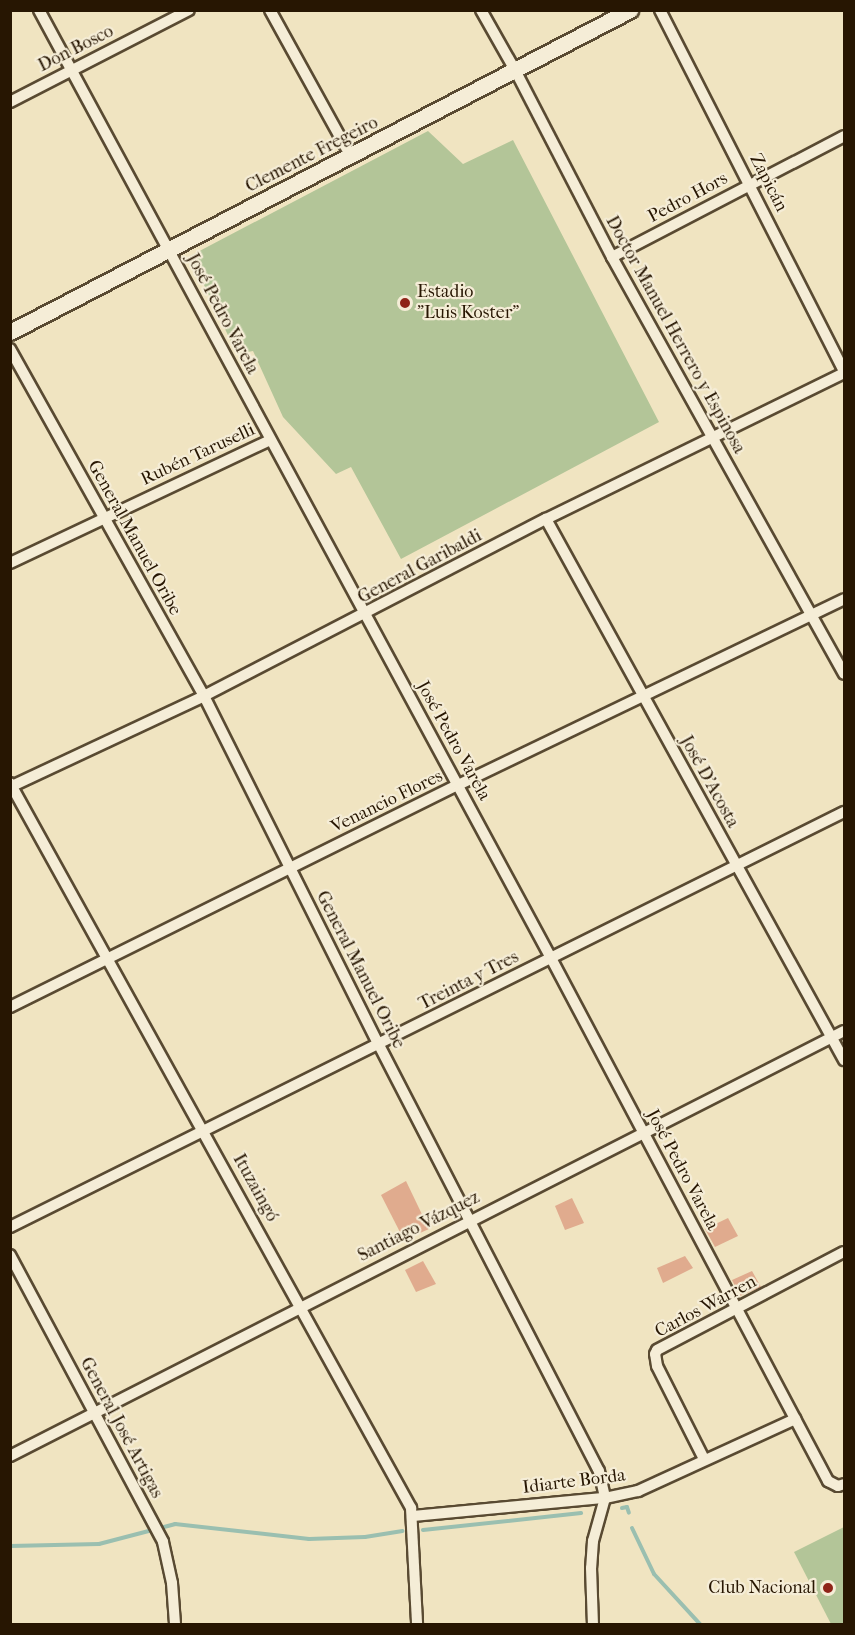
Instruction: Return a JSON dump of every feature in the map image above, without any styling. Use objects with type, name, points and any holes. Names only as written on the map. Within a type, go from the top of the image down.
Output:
[{"type":"street","name":"José Pedro Varela","points":[[39,10],[551,958],[828,1481],[841,1485]]},
{"type":"street","name":"Don Bosco","points":[[10,102],[189,10]]},
{"type":"street","points":[[270,10],[351,157]]},
{"type":"street","name":"Doctor Manuel Herrero y Espinosa","points":[[481,10],[515,70],[612,257],[844,674]]},
{"type":"street","name":"Clemente Fregeiro","points":[[10,332],[351,157],[630,10]]},
{"type":"street","name":"Zapicán","points":[[660,10],[844,372]]},
{"type":"street","name":"Pedro Hors","points":[[612,257],[844,136]]},
{"type":"street","name":"General Manuel Oribe","points":[[10,349],[204,696],[379,1045],[599,1471],[605,1498],[593,1541],[591,1568],[593,1624]]},
{"type":"street","name":"General Garibaldi","points":[[11,786],[204,696],[365,615],[546,519],[844,372]]},
{"type":"street","name":"Rubén Taruselli","points":[[10,563],[102,517],[270,440]]},
{"type":"street","name":"José D'Acosta","points":[[546,519],[844,1059]]},
{"type":"street","name":"Venancio Flores","points":[[10,1007],[458,785],[844,599]]},
{"type":"street","name":"Ituzaingó","points":[[11,786],[205,1131],[413,1516],[417,1624]]},
{"type":"street","name":"Treinta y Tres","points":[[10,1227],[844,812]]},
{"type":"street","name":"Santiago Vázquez","points":[[10,1456],[469,1220],[645,1135],[844,1031]]},
{"type":"street","name":"Carlos Warren","points":[[704,1459],[657,1365],[655,1354],[661,1346],[738,1309],[844,1252]]},
{"type":"street","name":"General José Artigas","points":[[10,1255],[163,1542],[172,1583],[175,1624]]},
{"type":"street","name":"Idiarte Borda","points":[[413,1516],[605,1498],[638,1491],[795,1419]]},
{"type":"green space","name":"Estadio \"Luis Koster\"","points":[[428,131],[463,164],[513,140],[659,422],[401,559],[351,467],[336,474],[283,417],[253,351],[237,354],[190,256]]},
{"type":"green space","name":"Club Nacional","points":[[844,1527],[844,1624],[831,1624],[794,1552]]},
{"type":"building","points":[[406,1181],[429,1229],[404,1240],[381,1195]]},
{"type":"building","points":[[572,1198],[584,1223],[565,1230],[555,1206]]},
{"type":"building","points":[[728,1218],[738,1236],[715,1247],[705,1229]]},
{"type":"building","points":[[685,1256],[693,1268],[663,1283],[657,1268]]},
{"type":"building","points":[[423,1261],[436,1284],[416,1292],[405,1270]]},
{"type":"building","points":[[752,1271],[761,1287],[740,1296],[732,1280]]},
{"type":"waterway","points":[[622,1508],[627,1507],[629,1513]]},
{"type":"waterway","points":[[423,1530],[581,1513]]},
{"type":"waterway","points":[[10,1546],[99,1544],[175,1524],[309,1539],[365,1537],[403,1531]]},
{"type":"waterway","points":[[632,1528],[654,1574],[700,1624]]},
{"type":"place","name":"Estadio \"Luis Koster\"","points":[[405,303]]},
{"type":"place","name":"Club Nacional","points":[[828,1588]]}]
